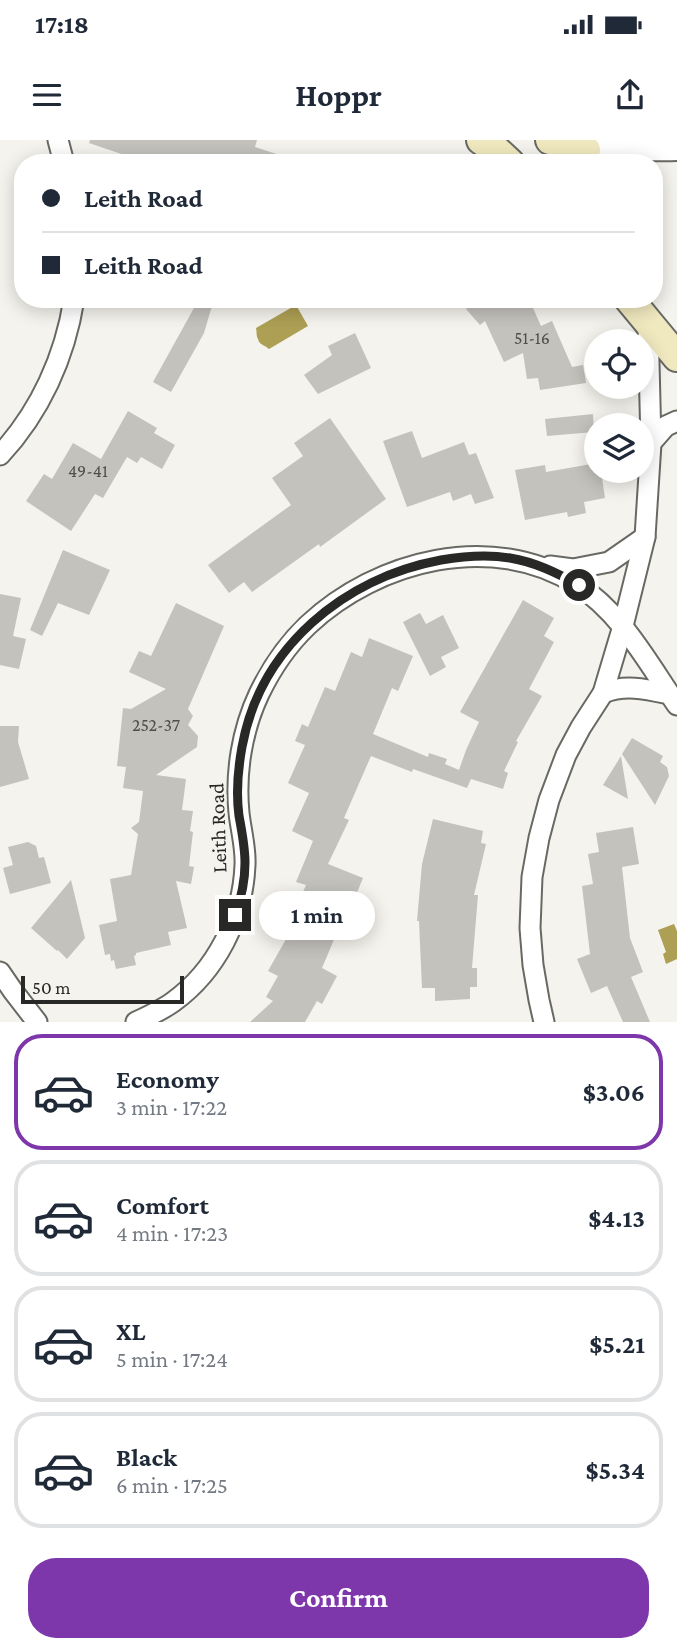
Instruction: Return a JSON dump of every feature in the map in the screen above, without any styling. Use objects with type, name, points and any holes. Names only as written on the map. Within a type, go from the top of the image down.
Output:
[{"type":"main road","points":[[481,140],[500,154]]},
{"type":"main road","points":[[550,140],[571,154]]},
{"type":"main road","points":[[636,308],[677,356]]},
{"type":"street","points":[[583,154],[606,145],[667,148]]},
{"type":"street","points":[[649,154],[667,148]]},
{"type":"street","points":[[0,455],[31,416],[47,387],[64,345],[73,308]]},
{"type":"street","points":[[649,323],[650,413]]},
{"type":"street","points":[[654,440],[666,426],[677,421]]},
{"type":"street","points":[[544,1022],[538,1000],[530,928],[539,838],[549,800],[566,755],[603,693],[645,537],[648,483]]},
{"type":"street","points":[[532,563],[573,569],[609,562],[645,537]]},
{"type":"street","name":"Leith Road","points":[[136,1022],[176,1000],[208,968],[231,930],[240,901],[245,866],[238,786],[242,748],[258,695],[278,660],[307,626],[334,603],[367,583],[428,563],[470,556],[509,558],[532,563],[560,574],[599,601],[623,626],[673,699]]},
{"type":"street","points":[[603,693],[615,688],[629,688],[673,699]]},
{"type":"street","points":[[0,972],[37,1022]]},
{"type":"shaded area","points":[[291,308],[298,308],[308,326],[269,349],[259,341],[256,328]]},
{"type":"shaded area","points":[[674,924],[677,931],[677,959],[666,964],[663,954],[666,952],[658,930]]},
{"type":"building","points":[[90,140],[257,140],[255,147],[277,154],[121,154],[89,143]]},
{"type":"building","points":[[194,308],[211,308],[204,333],[171,392],[153,382]]},
{"type":"building","points":[[467,308],[533,308],[541,326],[552,321],[572,367],[583,365],[584,383],[540,390],[538,378],[527,379],[523,353],[504,362],[485,321],[480,325]]},
{"type":"building","points":[[355,333],[371,368],[318,394],[304,375],[332,355],[328,346]]},
{"type":"building","points":[[128,411],[157,428],[154,433],[175,445],[162,469],[141,457],[137,463],[127,457],[103,498],[95,494],[71,531],[26,501],[44,474],[52,479],[73,443],[101,459]]},
{"type":"building","points":[[584,415],[584,433],[547,436],[545,419]]},
{"type":"building","points":[[330,418],[386,499],[252,592],[244,582],[229,593],[208,565],[291,505],[272,478],[303,456],[294,443]]},
{"type":"building","points":[[412,431],[422,458],[464,442],[469,455],[476,453],[494,498],[475,504],[471,494],[453,501],[450,492],[407,507],[383,441]]},
{"type":"building","points":[[545,465],[546,472],[584,465],[584,483],[603,483],[605,498],[584,502],[586,513],[568,517],[567,512],[525,520],[515,470]]},
{"type":"building","points":[[63,550],[110,570],[89,615],[58,603],[42,636],[30,630]]},
{"type":"building","points":[[0,594],[21,598],[13,636],[26,639],[19,669],[0,665]]},
{"type":"building","points":[[523,600],[554,618],[544,636],[554,642],[529,689],[542,696],[516,741],[518,742],[504,771],[508,773],[503,789],[471,779],[467,788],[413,769],[412,772],[371,756],[344,818],[349,820],[328,864],[363,878],[322,968],[337,976],[322,1004],[317,1001],[305,1022],[250,1022],[273,1001],[266,997],[278,976],[268,971],[290,932],[286,931],[306,885],[296,882],[313,841],[292,831],[309,793],[288,783],[305,745],[295,741],[302,724],[308,727],[325,687],[335,691],[351,652],[362,657],[369,638],[413,656],[398,691],[392,688],[373,734],[428,757],[429,753],[447,759],[445,764],[459,770],[479,722],[460,712]]},
{"type":"building","points":[[176,603],[224,626],[188,709],[193,716],[188,725],[198,736],[197,747],[156,775],[186,779],[182,810],[193,811],[189,866],[194,867],[191,884],[176,881],[187,928],[168,932],[171,945],[136,953],[136,965],[116,969],[110,954],[105,955],[99,925],[117,921],[110,879],[131,875],[138,834],[131,828],[139,822],[143,791],[123,788],[126,767],[117,766],[123,708],[131,709],[166,689],[129,672],[139,651],[151,656]]},
{"type":"building","points":[[420,613],[426,624],[443,615],[459,648],[441,657],[446,667],[430,676],[403,622]]},
{"type":"building","points":[[0,726],[19,726],[18,742],[29,779],[0,787]]},
{"type":"building","points":[[632,738],[663,756],[660,762],[667,767],[669,776],[655,805],[622,754]]},
{"type":"building","points":[[621,756],[628,799],[603,785]]},
{"type":"building","points":[[433,819],[483,831],[481,843],[486,844],[474,895],[478,895],[472,968],[477,968],[477,987],[470,987],[470,999],[435,1001],[435,988],[422,988],[417,921],[422,864]]},
{"type":"building","points":[[633,827],[639,864],[622,867],[630,938],[643,972],[631,977],[650,1022],[623,1022],[607,986],[591,993],[577,959],[590,954],[582,886],[593,884],[588,854],[599,852],[596,833]]},
{"type":"building","points":[[28,842],[36,846],[39,858],[44,857],[51,883],[10,894],[3,868],[13,865],[8,847]]},
{"type":"building","points":[[71,880],[85,938],[67,959],[31,928]]},
{"type":"route","points":[[235,915],[245,866],[238,786],[247,725],[258,695],[278,660],[307,626],[334,603],[367,583],[428,563],[470,556],[509,558],[532,563],[579,585]]}]
